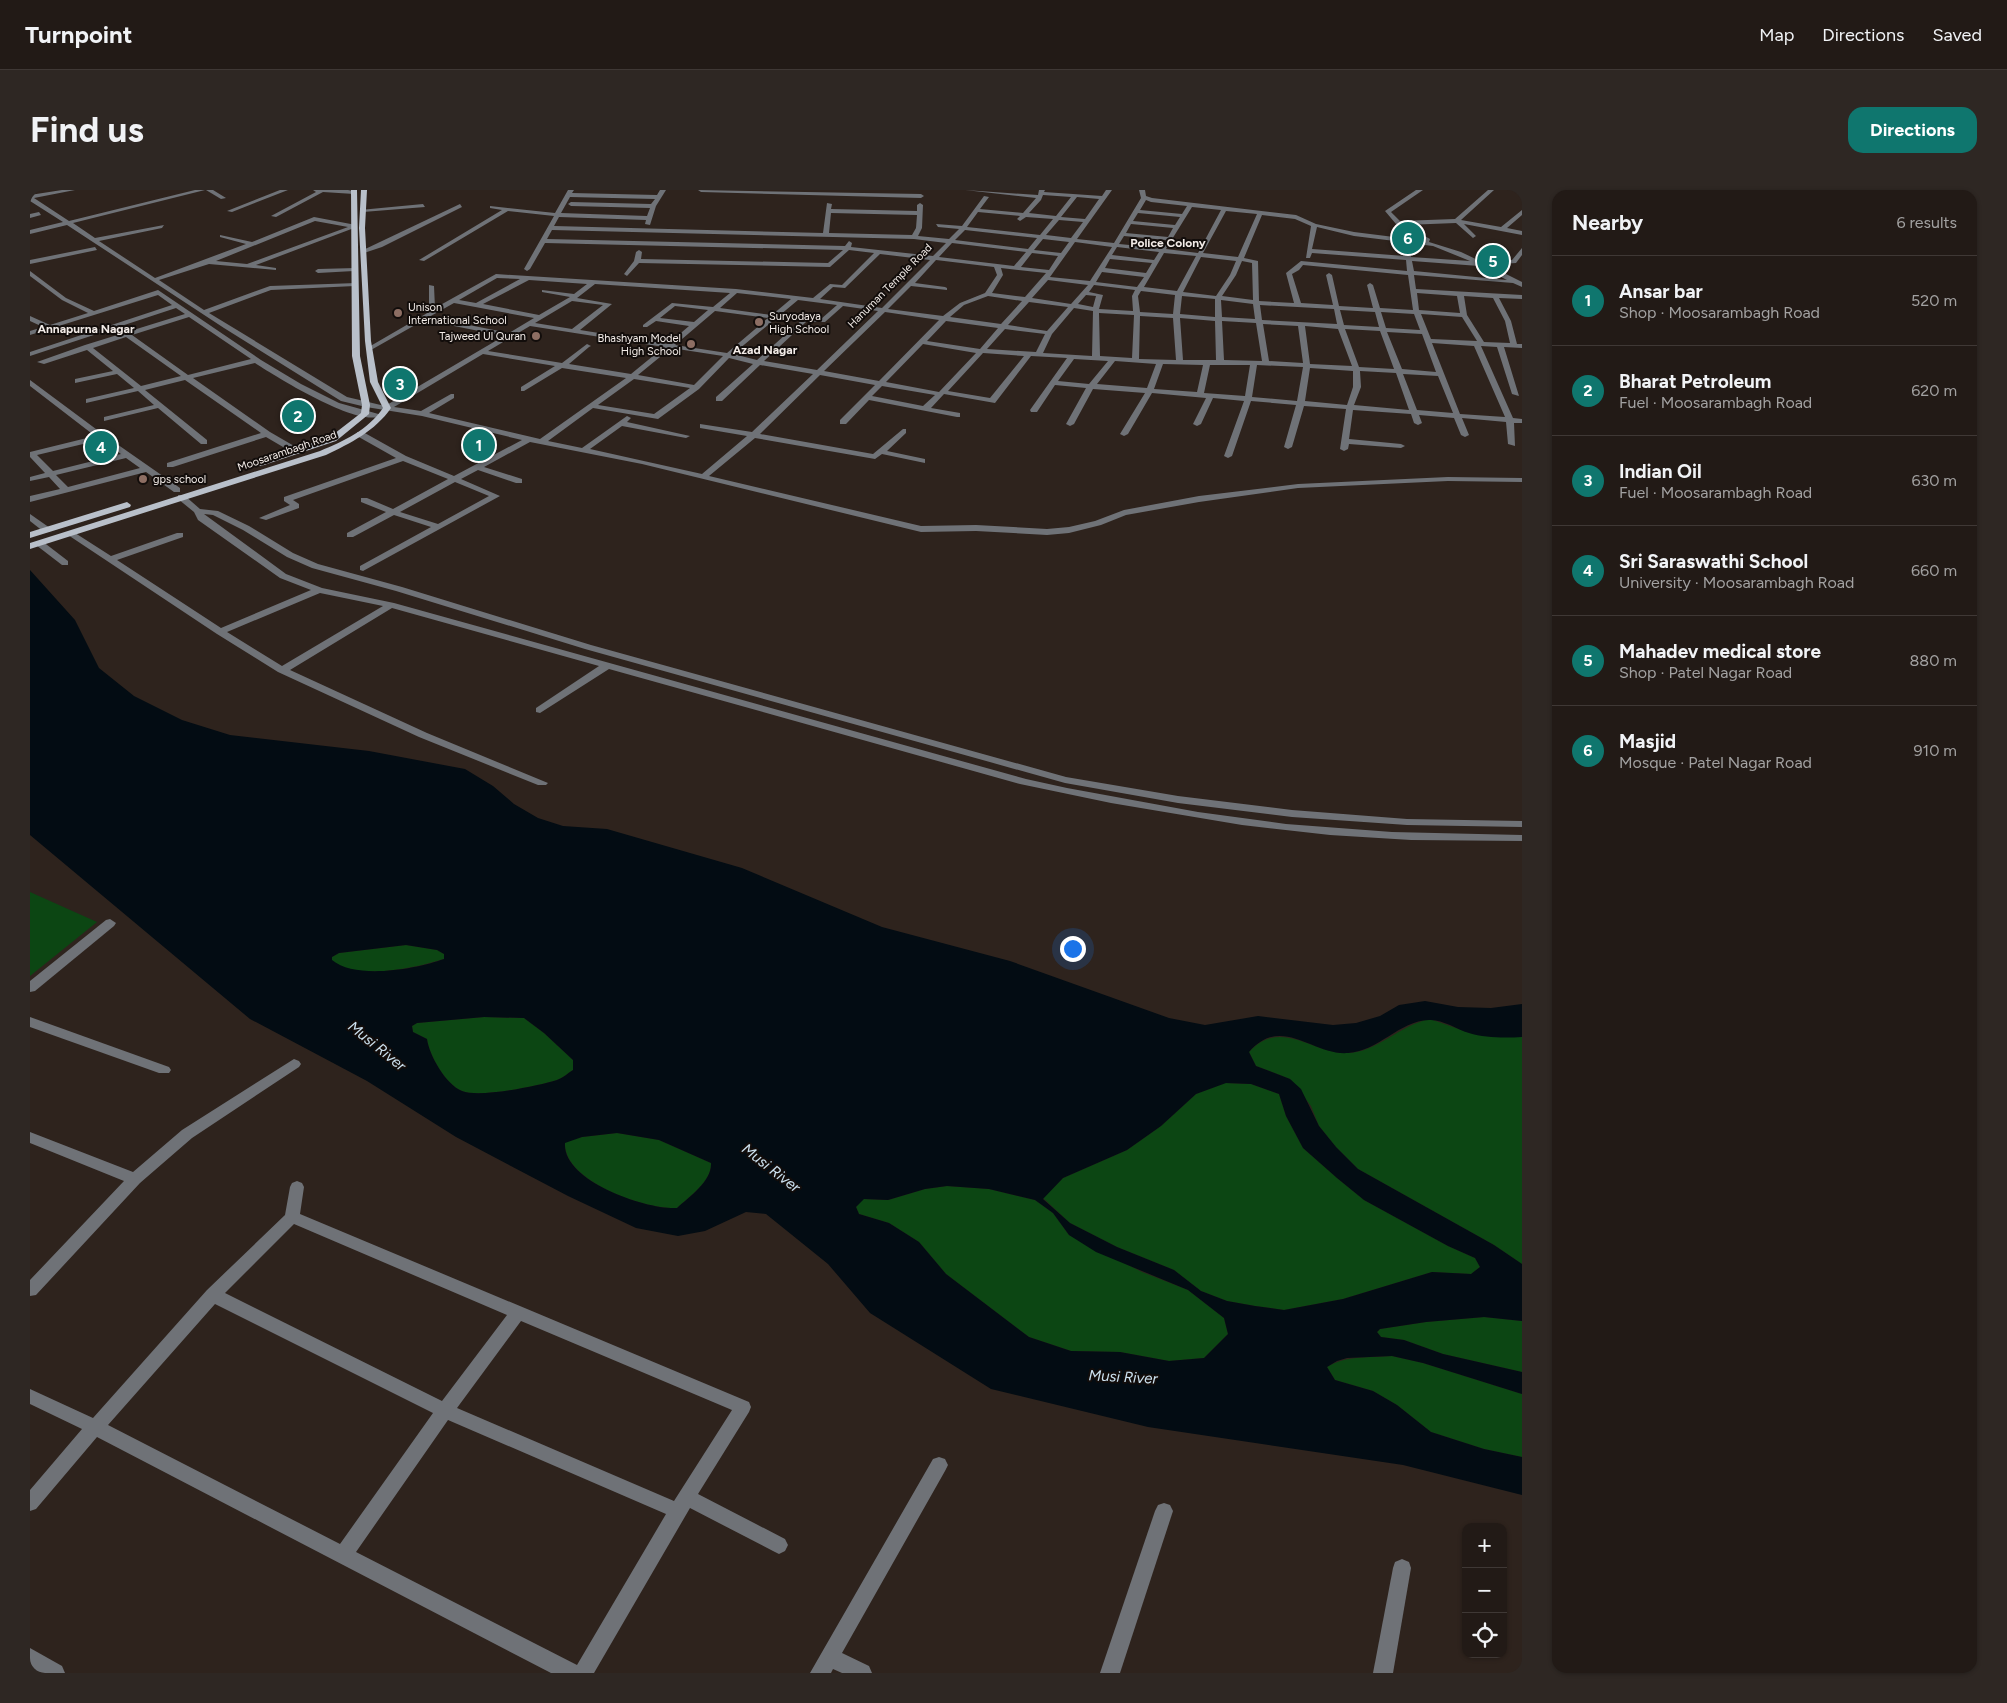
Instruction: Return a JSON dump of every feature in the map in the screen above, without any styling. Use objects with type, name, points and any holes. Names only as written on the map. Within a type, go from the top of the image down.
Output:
[{"type":"main road","points":[[364,190],[364,251],[369,349],[374,382],[384,412]]},
{"type":"main road","points":[[354,191],[356,356],[365,410]]},
{"type":"main road","name":"Moosarambagh Road","points":[[35,544],[333,439],[365,410]]},
{"type":"main road","name":"Moosarambagh Road","points":[[30,536],[303,460],[344,444],[360,434],[384,412]]},
{"type":"street","points":[[30,198],[72,190]]},
{"type":"street","points":[[30,238],[191,191],[202,190]]},
{"type":"street","points":[[209,190],[223,198]]},
{"type":"street","points":[[230,211],[285,190]]},
{"type":"street","points":[[316,190],[354,191]]},
{"type":"street","points":[[627,274],[637,261],[645,230],[654,206],[664,190]]},
{"type":"street","points":[[702,190],[830,194],[921,193],[918,228],[914,237]]},
{"type":"street","points":[[968,190],[1104,198]]},
{"type":"street","points":[[926,408],[1046,278],[1109,190]]},
{"type":"street","points":[[1038,355],[1049,333],[1092,284],[1109,258],[1144,198],[1142,190]]},
{"type":"street","points":[[1420,190],[1388,212],[1398,223],[1434,244],[1482,264],[1519,284]]},
{"type":"street","points":[[1457,222],[1491,190]]},
{"type":"street","points":[[274,216],[321,191]]},
{"type":"street","points":[[527,269],[569,193],[660,197]]},
{"type":"street","points":[[993,250],[1041,193]]},
{"type":"street","points":[[826,236],[830,194]]},
{"type":"street","points":[[1016,268],[1075,196]]},
{"type":"street","name":"Hanuman Temple Road","points":[[704,476],[754,435],[817,372],[884,310],[963,228],[986,197]]},
{"type":"street","points":[[30,198],[95,249],[177,305],[188,315],[319,399],[365,410],[424,415],[540,442],[704,476],[921,529],[976,528],[1047,532],[1069,530],[1142,510],[1298,486],[1448,479],[1522,480]]},
{"type":"street","points":[[1144,198],[1224,209],[1259,216],[1296,217],[1353,244],[1390,258],[1482,264],[1514,262],[1522,266]]},
{"type":"street","points":[[363,202],[373,201]]},
{"type":"street","points":[[564,204],[654,206]]},
{"type":"street","points":[[1134,360],[1137,314],[1135,296],[1190,205]]},
{"type":"street","points":[[363,210],[423,206]]},
{"type":"street","points":[[364,251],[380,246],[460,206]]},
{"type":"street","points":[[30,207],[53,222],[68,226],[94,240],[204,312],[344,399],[365,410]]},
{"type":"street","points":[[492,207],[558,215],[650,218]]},
{"type":"street","points":[[422,260],[507,209]]},
{"type":"street","points":[[1180,362],[1176,316],[1179,293],[1202,254],[1224,209]]},
{"type":"street","points":[[977,210],[1088,221]]},
{"type":"street","points":[[828,211],[920,213]]},
{"type":"street","points":[[1136,211],[1184,216]]},
{"type":"street","points":[[1502,230],[1522,212]]},
{"type":"street","points":[[30,216],[40,214]]},
{"type":"street","points":[[1220,362],[1218,298],[1233,275],[1259,216]]},
{"type":"street","points":[[154,280],[208,262],[314,219],[354,226]]},
{"type":"street","points":[[30,226],[53,222]]},
{"type":"street","points":[[1130,222],[1177,228]]},
{"type":"street","points":[[1398,223],[1457,222],[1522,232]]},
{"type":"street","points":[[1457,222],[1473,236]]},
{"type":"street","points":[[1307,262],[1312,224]]},
{"type":"street","points":[[30,232],[60,225]]},
{"type":"street","points":[[938,225],[1255,261],[1256,302],[1266,363]]},
{"type":"street","points":[[94,240],[162,226]]},
{"type":"street","points":[[248,266],[354,226]]},
{"type":"street","points":[[549,228],[914,237],[993,250],[1031,251],[1063,255]]},
{"type":"street","points":[[716,263],[729,232]]},
{"type":"street","points":[[765,264],[773,246],[774,234]]},
{"type":"street","points":[[1123,234],[1170,239]]},
{"type":"street","points":[[222,236],[252,244]]},
{"type":"street","points":[[637,261],[830,265],[848,248],[851,236]]},
{"type":"street","points":[[1309,251],[1388,238],[1434,244]]},
{"type":"street","points":[[1388,238],[1392,272]]},
{"type":"street","points":[[1406,240],[1416,311],[1465,435]]},
{"type":"street","points":[[542,241],[848,248],[933,259],[984,261],[997,266],[1051,272]]},
{"type":"street","points":[[1348,267],[1353,244]]},
{"type":"street","points":[[30,262],[95,249]]},
{"type":"street","points":[[30,251],[44,260]]},
{"type":"street","points":[[815,300],[832,285],[843,287],[878,252]]},
{"type":"street","points":[[1514,262],[1521,252]]},
{"type":"street","points":[[1109,258],[1156,262]]},
{"type":"street","points":[[208,262],[274,269]]},
{"type":"street","points":[[1298,305],[1289,273],[1297,269],[1301,263],[1307,262],[1519,284]]},
{"type":"street","points":[[843,422],[869,398],[944,319],[962,304],[992,290],[1000,274],[997,266]]},
{"type":"street","points":[[315,286],[318,267],[354,269]]},
{"type":"street","points":[[1101,270],[1147,275]]},
{"type":"street","points":[[30,273],[34,280],[64,299],[93,313]]},
{"type":"street","points":[[1329,275],[1341,327],[1356,368],[1358,387],[1350,406],[1344,445],[1401,446]]},
{"type":"street","points":[[369,349],[496,276],[736,291],[798,297],[1049,333]]},
{"type":"street","points":[[477,305],[528,278]]},
{"type":"street","points":[[1046,278],[1256,302],[1464,314]]},
{"type":"street","points":[[384,412],[574,297],[595,282]]},
{"type":"street","points":[[204,312],[270,288],[355,284]]},
{"type":"street","points":[[910,284],[945,289]]},
{"type":"street","points":[[1370,285],[1397,371],[1418,423]]},
{"type":"street","points":[[431,286],[432,314]]},
{"type":"street","points":[[544,291],[609,304],[574,331]]},
{"type":"street","points":[[540,442],[632,377],[736,291]]},
{"type":"street","points":[[1412,291],[1522,297]]},
{"type":"street","points":[[30,333],[159,293]]},
{"type":"street","points":[[1084,293],[1100,295],[1096,310],[1096,358]]},
{"type":"street","points":[[986,294],[1137,314],[1423,332]]},
{"type":"street","points":[[1460,294],[1464,314],[1479,344],[1510,420],[1512,444]]},
{"type":"street","points":[[969,295],[978,297]]},
{"type":"street","points":[[1427,341],[1518,346],[1508,321],[1494,296]]},
{"type":"street","points":[[593,406],[655,417],[696,387],[728,355],[798,297]]},
{"type":"street","points":[[454,301],[540,316]]},
{"type":"street","points":[[795,318],[818,323],[824,322],[843,303]]},
{"type":"street","points":[[645,326],[674,304],[786,317]]},
{"type":"street","points":[[30,354],[177,305]]},
{"type":"street","points":[[41,362],[188,315]]},
{"type":"street","points":[[30,318],[50,326]]},
{"type":"street","points":[[424,318],[509,335]]},
{"type":"street","points":[[654,319],[697,325]]},
{"type":"street","points":[[719,398],[760,363],[804,320]]},
{"type":"street","points":[[527,324],[728,355],[760,363],[881,385],[992,401],[1029,354]]},
{"type":"street","points":[[1288,447],[1301,402],[1307,365],[1301,324]]},
{"type":"street","points":[[127,335],[267,434],[298,452]]},
{"type":"street","points":[[922,342],[980,351],[1038,355],[1160,362],[1254,362],[1440,374]]},
{"type":"street","points":[[1500,345],[1516,394]]},
{"type":"street","points":[[87,346],[204,442]]},
{"type":"street","points":[[524,390],[561,366],[587,346]]},
{"type":"street","points":[[481,352],[696,387]]},
{"type":"street","points":[[1034,410],[1072,357]]},
{"type":"street","points":[[1070,424],[1090,388],[1113,359]]},
{"type":"street","points":[[89,401],[190,378],[256,360]]},
{"type":"street","points":[[1200,396],[1207,361]]},
{"type":"street","points":[[1124,434],[1149,392],[1160,362]]},
{"type":"street","points":[[1228,456],[1248,399],[1254,362]]},
{"type":"street","points":[[78,381],[118,372]]},
{"type":"street","points":[[30,382],[179,494],[198,511],[201,518],[283,576],[319,590],[391,606],[608,665],[1024,782],[1114,801],[1244,822],[1374,835],[1522,838]]},
{"type":"street","points":[[1052,383],[1090,388],[1301,402],[1522,421]]},
{"type":"street","points":[[424,415],[451,396]]},
{"type":"street","points":[[1196,424],[1210,397]]},
{"type":"street","points":[[869,398],[957,415]]},
{"type":"street","points":[[107,419],[158,406]]},
{"type":"street","points":[[583,450],[634,414]]},
{"type":"street","points":[[621,423],[686,436]]},
{"type":"street","points":[[703,426],[875,457],[903,431]]},
{"type":"street","points":[[170,465],[267,434]]},
{"type":"street","points":[[360,434],[403,458],[496,496],[363,568]]},
{"type":"street","points":[[31,454],[101,437]]},
{"type":"street","points":[[350,536],[529,439]]},
{"type":"street","points":[[882,452],[922,461]]},
{"type":"street","points":[[31,454],[53,474],[66,490]]},
{"type":"street","points":[[30,479],[128,455]]},
{"type":"street","points":[[263,518],[296,506],[287,499],[403,458]]},
{"type":"street","points":[[477,467],[519,481]]},
{"type":"street","points":[[30,499],[147,470]]},
{"type":"street","points":[[364,500],[439,528]]},
{"type":"street","points":[[198,511],[215,514],[246,528],[290,556],[315,566],[418,594],[588,646],[1066,780],[1134,793],[1245,809],[1372,821],[1522,824]]},
{"type":"street","points":[[30,516],[47,530]]},
{"type":"street","points":[[69,533],[220,632],[282,670],[423,735],[542,783]]},
{"type":"street","points":[[109,560],[180,535]]},
{"type":"street","points":[[35,544],[65,563]]},
{"type":"street","points":[[220,632],[319,590]]},
{"type":"street","points":[[282,670],[391,606]]},
{"type":"street","points":[[540,710],[608,665]]},
{"type":"street","points":[[30,988],[110,923]]},
{"type":"street","points":[[30,1022],[164,1070]]},
{"type":"street","points":[[31,1288],[135,1179],[187,1134],[294,1064]]},
{"type":"street","points":[[30,1137],[135,1179]]},
{"type":"street","points":[[30,1503],[213,1295],[292,1217],[297,1187]]},
{"type":"street","points":[[292,1217],[744,1407],[682,1504],[583,1673]]},
{"type":"street","points":[[213,1295],[445,1410],[682,1504],[778,1545]]},
{"type":"street","points":[[343,1555],[445,1410],[518,1312]]},
{"type":"street","points":[[30,1396],[95,1427],[571,1673]]},
{"type":"street","points":[[820,1673],[939,1464]]},
{"type":"street","points":[[1110,1673],[1164,1510]]},
{"type":"street","points":[[1383,1673],[1402,1568]]},
{"type":"street","points":[[829,1656],[862,1673]]},
{"type":"street","points":[[30,1658],[55,1673]]},
{"type":"green space","points":[[30,892],[97,922],[30,976]]},
{"type":"green space","points":[[406,945],[437,950],[444,954],[444,959],[402,969],[371,972],[343,967],[332,961],[332,957],[339,953]]},
{"type":"green space","points":[[484,1017],[524,1018],[544,1033],[573,1060],[573,1070],[557,1080],[509,1090],[470,1093],[456,1088],[439,1069],[428,1046],[427,1039],[413,1032],[412,1026],[417,1023]]},
{"type":"green space","points":[[1430,1019],[1470,1033],[1522,1037],[1522,1264],[1494,1245],[1358,1169],[1336,1147],[1319,1126],[1311,1106],[1290,1079],[1256,1066],[1249,1052],[1261,1042],[1284,1037],[1332,1051],[1356,1052],[1367,1049],[1419,1022]]},
{"type":"green space","points":[[1225,1083],[1251,1084],[1279,1094],[1286,1116],[1303,1148],[1337,1178],[1364,1200],[1448,1246],[1475,1258],[1480,1267],[1471,1274],[1432,1272],[1343,1299],[1284,1310],[1255,1306],[1227,1301],[1201,1291],[1174,1270],[1117,1247],[1070,1223],[1043,1198],[1063,1178],[1127,1150],[1161,1126],[1196,1094]]},
{"type":"green space","points":[[617,1133],[659,1140],[711,1163],[708,1176],[699,1188],[677,1208],[646,1204],[608,1190],[591,1181],[577,1169],[568,1156],[565,1142],[582,1137]]},
{"type":"green space","points":[[947,1186],[989,1189],[1035,1200],[1053,1213],[1069,1235],[1142,1272],[1188,1290],[1224,1318],[1228,1334],[1204,1358],[1169,1361],[1120,1352],[1071,1351],[1029,1337],[946,1274],[919,1242],[889,1223],[859,1214],[856,1207],[863,1199],[888,1200],[925,1189]]},
{"type":"green space","points":[[1484,1317],[1522,1321],[1522,1372],[1443,1354],[1404,1340],[1381,1337],[1377,1332],[1380,1329],[1426,1322]]},
{"type":"green space","points":[[1392,1356],[1423,1363],[1522,1394],[1522,1457],[1484,1449],[1431,1432],[1397,1405],[1373,1391],[1335,1380],[1327,1367],[1342,1360]]},
{"type":"water","name":"Musi River","points":[[30,570],[75,620],[99,668],[134,696],[182,720],[230,735],[369,751],[465,769],[493,786],[514,804],[538,818],[563,826],[607,829],[742,868],[882,927],[1010,961],[1169,1018],[1205,1025],[1258,1016],[1333,1025],[1356,1023],[1380,1016],[1399,1005],[1425,1001],[1458,1007],[1491,1008],[1522,1004],[1522,1037],[1482,1036],[1439,1021],[1429,1020],[1408,1025],[1370,1047],[1348,1053],[1322,1049],[1286,1036],[1273,1037],[1261,1041],[1249,1052],[1256,1066],[1290,1079],[1301,1089],[1319,1126],[1336,1147],[1358,1169],[1494,1245],[1522,1264],[1522,1321],[1484,1317],[1426,1322],[1380,1329],[1377,1332],[1381,1337],[1404,1340],[1443,1354],[1522,1372],[1522,1394],[1423,1363],[1392,1356],[1347,1358],[1327,1367],[1335,1380],[1373,1391],[1397,1405],[1431,1432],[1484,1449],[1522,1457],[1522,1495],[1403,1465],[1148,1427],[991,1389],[870,1313],[828,1264],[766,1214],[746,1212],[705,1231],[678,1236],[636,1228],[568,1196],[456,1137],[367,1081],[250,1019],[30,835]],"holes":[[[406,945],[437,950],[444,954],[444,959],[403,969],[371,971],[356,970],[332,960],[332,957],[339,953]],[[484,1017],[524,1018],[544,1033],[573,1060],[573,1070],[557,1080],[523,1088],[482,1093],[462,1091],[450,1083],[439,1069],[428,1046],[427,1039],[413,1032],[412,1026],[417,1023]],[[1226,1083],[1251,1084],[1279,1094],[1286,1116],[1303,1148],[1337,1178],[1364,1200],[1448,1246],[1475,1258],[1480,1267],[1471,1274],[1432,1272],[1343,1299],[1284,1310],[1255,1306],[1227,1301],[1201,1291],[1174,1270],[1117,1247],[1070,1223],[1043,1199],[1063,1178],[1127,1150],[1161,1126],[1196,1094]],[[617,1133],[659,1140],[711,1163],[710,1170],[699,1188],[677,1208],[646,1204],[591,1181],[577,1169],[568,1157],[565,1143],[582,1137]],[[947,1186],[989,1189],[1035,1200],[1053,1213],[1069,1235],[1096,1252],[1188,1290],[1224,1318],[1228,1334],[1204,1358],[1169,1361],[1120,1352],[1071,1351],[1029,1337],[946,1274],[919,1242],[889,1223],[859,1214],[856,1207],[864,1199],[888,1200],[925,1189]]]},
{"type":"place","name":"Masjid","points":[[1408,238]]},
{"type":"place","name":"Mahadev medical store","points":[[1493,261]]},
{"type":"place","name":"Unison International School","points":[[398,313]]},
{"type":"place","name":"Suryodaya High School","points":[[759,322]]},
{"type":"place","name":"Tajweed Ul Quran","points":[[536,336]]},
{"type":"place","name":"Bhashyam Model High School","points":[[691,344]]},
{"type":"place","name":"Indian Oil","points":[[400,384]]},
{"type":"place","name":"Bharat Petroleum","points":[[298,416]]},
{"type":"place","name":"Ansar bar","points":[[479,445]]},
{"type":"place","name":"Sri Saraswathi School","points":[[101,447]]},
{"type":"place","name":"gps school","points":[[143,479]]},
{"type":"district","name":"Police Colony","points":[[1168,243]]},
{"type":"district","name":"Annapurna Nagar","points":[[86,329]]},
{"type":"district","name":"Azad Nagar","points":[[765,350]]}]
